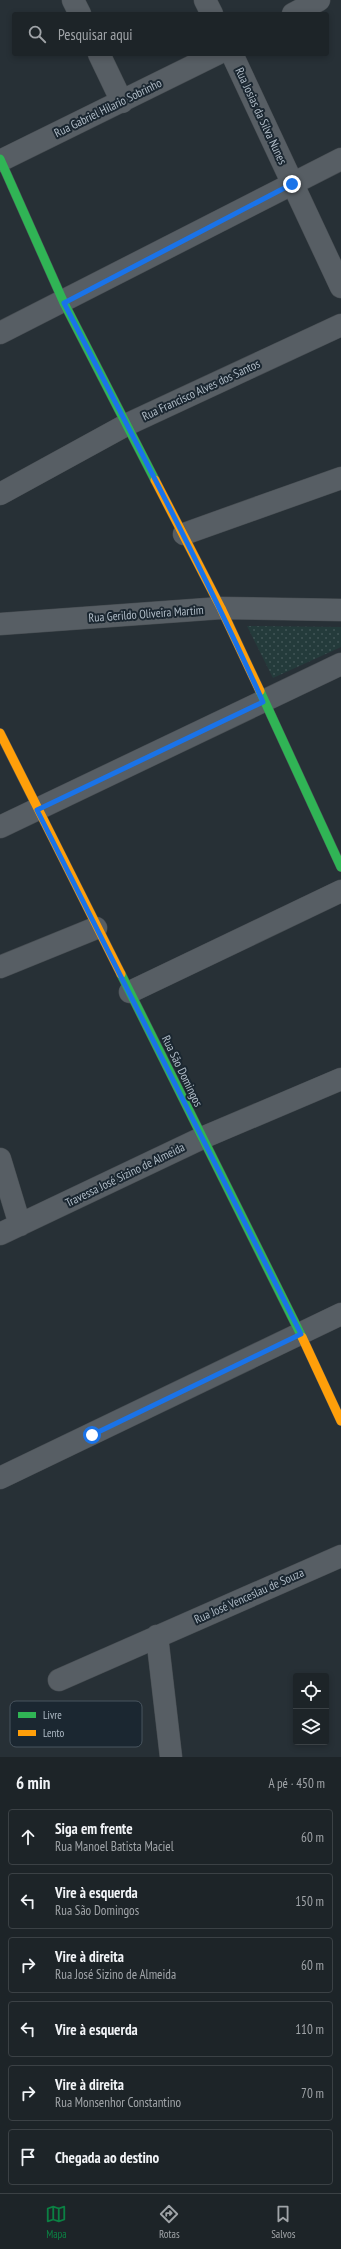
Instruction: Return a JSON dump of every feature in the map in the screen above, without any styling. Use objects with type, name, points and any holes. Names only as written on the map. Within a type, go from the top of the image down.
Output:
[{"type":"street","points":[[73,0],[79,12]]},
{"type":"street","points":[[205,0],[211,12]]},
{"type":"street","points":[[297,12],[319,0]]},
{"type":"street","points":[[100,56],[122,102]]},
{"type":"street","name":"Rua Gabriel Hilario Sobrinho","points":[[0,160],[122,102],[213,56]]},
{"type":"street","name":"Rua Josias da Silva Nunes","points":[[233,56],[341,287]]},
{"type":"street","points":[[0,333],[64,303],[341,159]]},
{"type":"street","points":[[0,160],[64,303],[221,608],[263,702],[341,866]]},
{"type":"street","name":"Rua Francisco Alves dos Santos","points":[[0,494],[126,425],[341,325]]},
{"type":"street","points":[[184,534],[341,478]]},
{"type":"street","name":"Rua Gerildo Oliveira Martim","points":[[0,624],[221,608],[341,610]]},
{"type":"street","points":[[0,827],[341,664]]},
{"type":"street","name":"Rua São Domingos","points":[[0,733],[96,928],[130,992],[301,1334],[341,1421]]},
{"type":"street","points":[[130,992],[341,891]]},
{"type":"street","points":[[0,966],[96,928]]},
{"type":"street","name":"Travessa José Sizino de Almeida","points":[[0,1234],[202,1138],[341,1079]]},
{"type":"street","points":[[0,1159],[20,1225]]},
{"type":"street","points":[[0,1478],[341,1314]]},
{"type":"street","name":"Rua José Venceslau de Souza","points":[[59,1680],[341,1556]]},
{"type":"street","points":[[157,1636],[171,1757]]},
{"type":"green space","points":[[247,626],[341,627],[341,647],[273,678]]},
{"type":"traffic: fast","points":[[0,159],[64,303],[155,480]]},
{"type":"traffic: fast","points":[[260,691],[341,867]]},
{"type":"traffic: fast","points":[[121,974],[302,1337]]},
{"type":"traffic: slow","points":[[155,480],[221,608],[260,691]]},
{"type":"traffic: slow","points":[[0,733],[121,974]]},
{"type":"traffic: slow","points":[[302,1337],[341,1421]]},
{"type":"route","points":[[92,1435],[301,1334],[37,810],[263,702],[221,608],[64,303],[292,184]]}]
